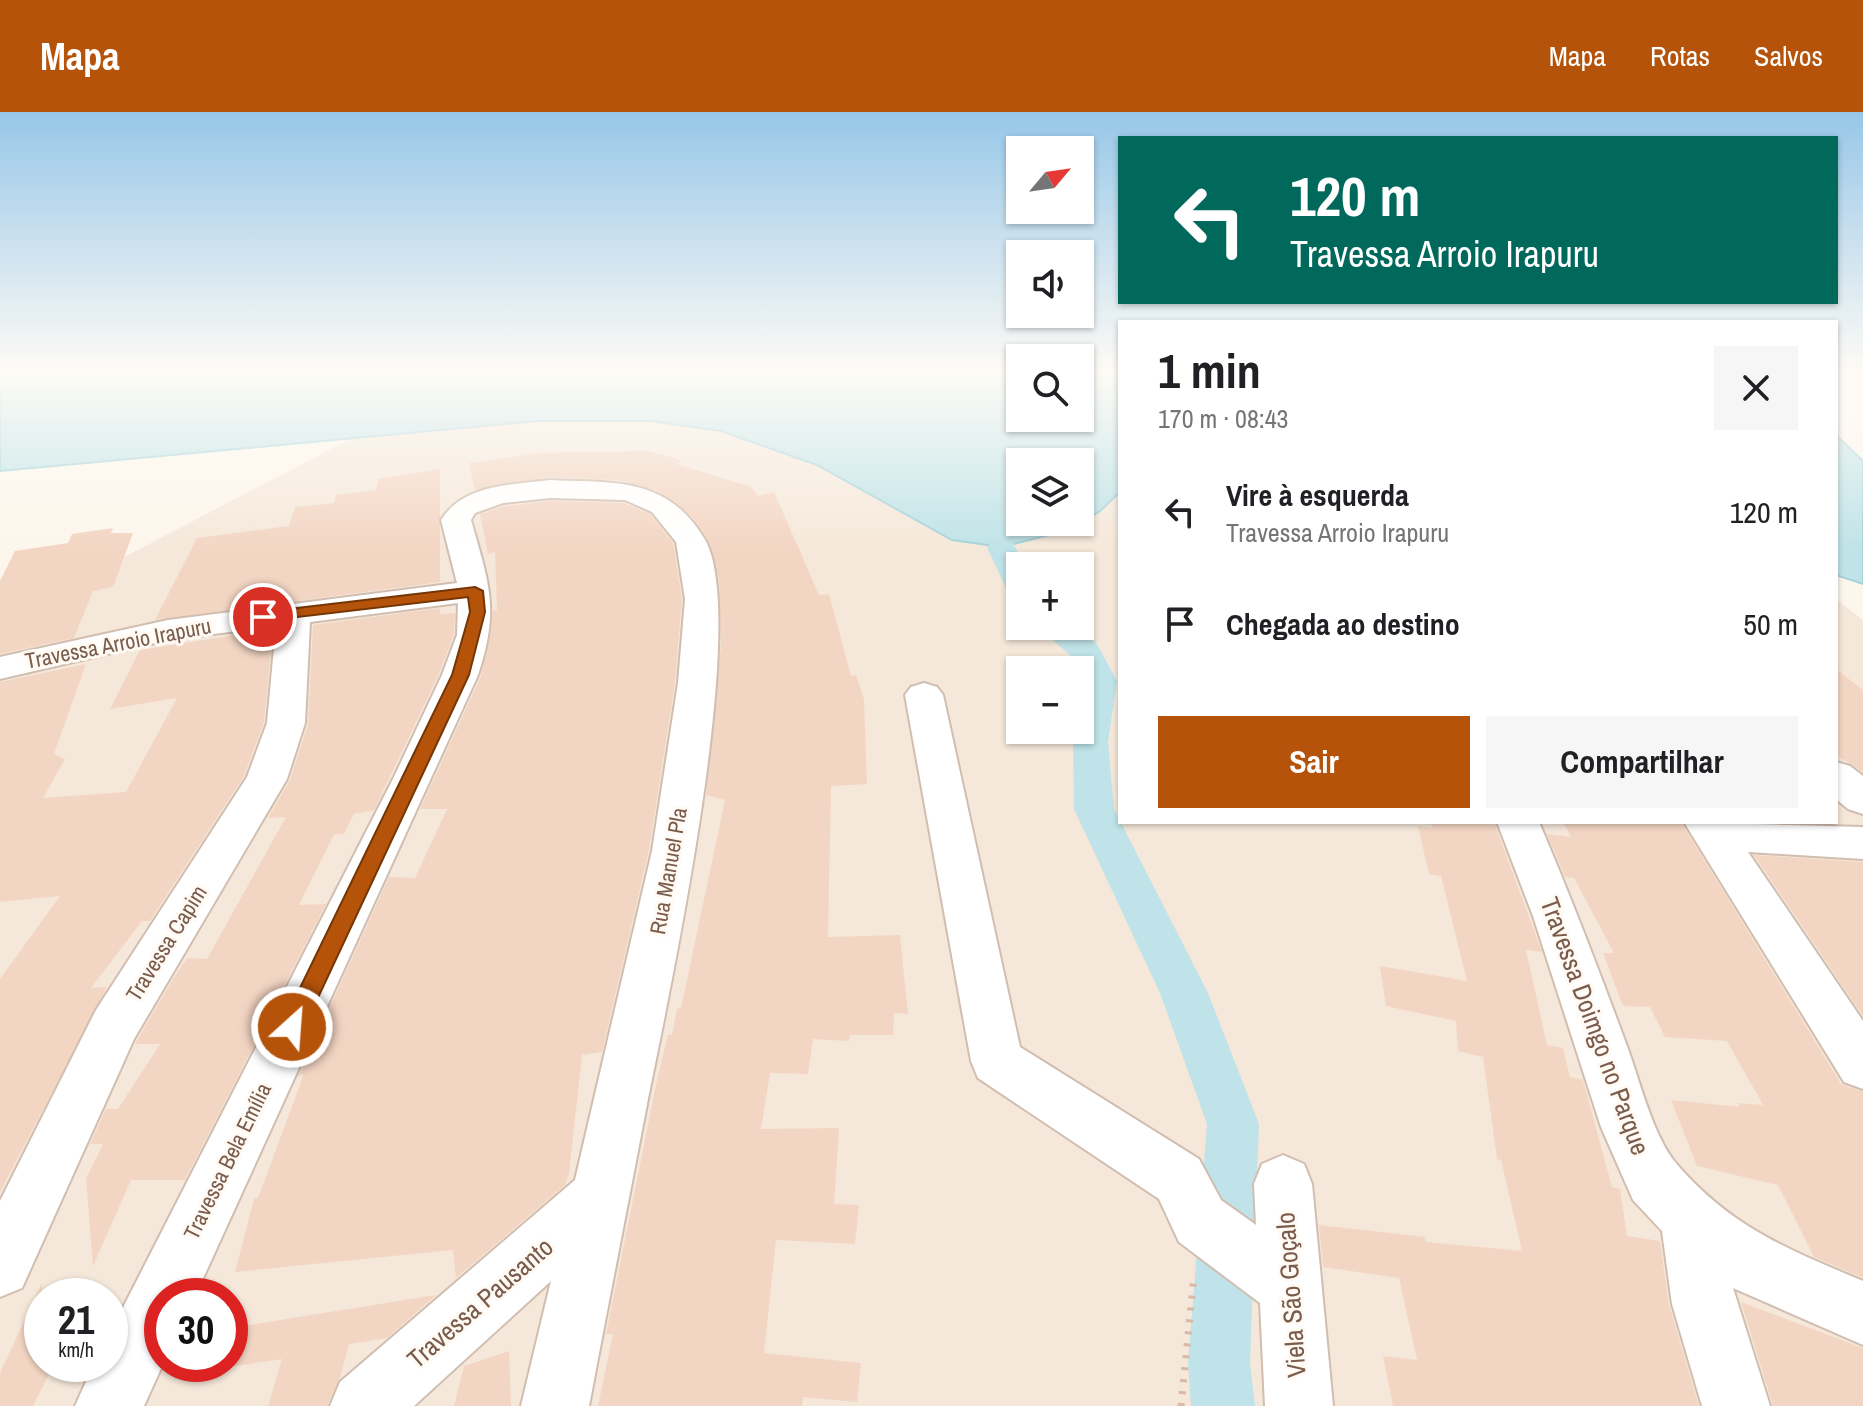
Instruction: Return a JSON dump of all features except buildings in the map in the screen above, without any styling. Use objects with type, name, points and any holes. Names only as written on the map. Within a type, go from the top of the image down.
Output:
[{"type":"street","name":"Rua Manuel Pla","points":[[499,495],[594,488],[638,494],[673,515],[691,541],[702,599],[696,683],[674,851],[649,976],[596,1200],[555,1406]]},
{"type":"street","name":"Travessa Bela Emília","points":[[109,1406],[437,727],[474,635],[475,591],[456,520],[464,507],[499,495]]},
{"type":"street","name":"Travessa Arroio Irapuru","points":[[0,668],[168,630],[475,591]]},
{"type":"street","name":"Travessa Capim","points":[[0,1266],[114,1026],[267,779],[286,723],[294,612]]},
{"type":"street","points":[[924,695],[997,1061],[1179,1179],[1204,1224],[1284,1282]]},
{"type":"street","points":[[1838,778],[1863,799]]},
{"type":"street","name":"Travessa Doimgo no Parque","points":[[1519,824],[1556,916],[1644,1165],[1653,1180],[1717,1244],[1751,1265],[1863,1313]]},
{"type":"street","points":[[1708,828],[1863,843]]},
{"type":"street","points":[[1708,828],[1863,1065]]},
{"type":"street","name":"Viela São Goçalo","points":[[1283,1184],[1284,1282],[1299,1406]]},
{"type":"street","name":"Travessa Pausanto","points":[[364,1406],[596,1200]]},
{"type":"street","points":[[1690,1218],[1704,1304],[1736,1406]]},
{"type":"path","points":[[1181,1406],[1204,1224]]},
{"type":"shaded area","points":[[445,430],[721,431],[817,465],[952,540],[1006,536],[1094,536],[1094,515],[1118,494],[1118,824],[1838,824],[1838,601],[1863,620],[1863,1406],[0,1406],[0,622],[348,440]]},
{"type":"water","points":[[0,430],[437,430],[0,471]]},
{"type":"water","points":[[717,430],[1118,430],[1118,494],[1094,515],[1094,448],[1006,448],[1006,536],[1045,536],[1002,547],[952,540],[817,465]]},
{"type":"water","points":[[1838,437],[1863,461],[1863,584],[1838,576]]},
{"type":"waterway","points":[[1002,547],[1006,556]]},
{"type":"waterway","points":[[1072,640],[1083,648],[1100,681],[1089,742],[1094,809],[1184,993],[1233,1124],[1219,1363],[1223,1406]]},
{"type":"route","points":[[263,617],[475,591],[477,612],[474,635],[460,675],[292,1027]]}]
